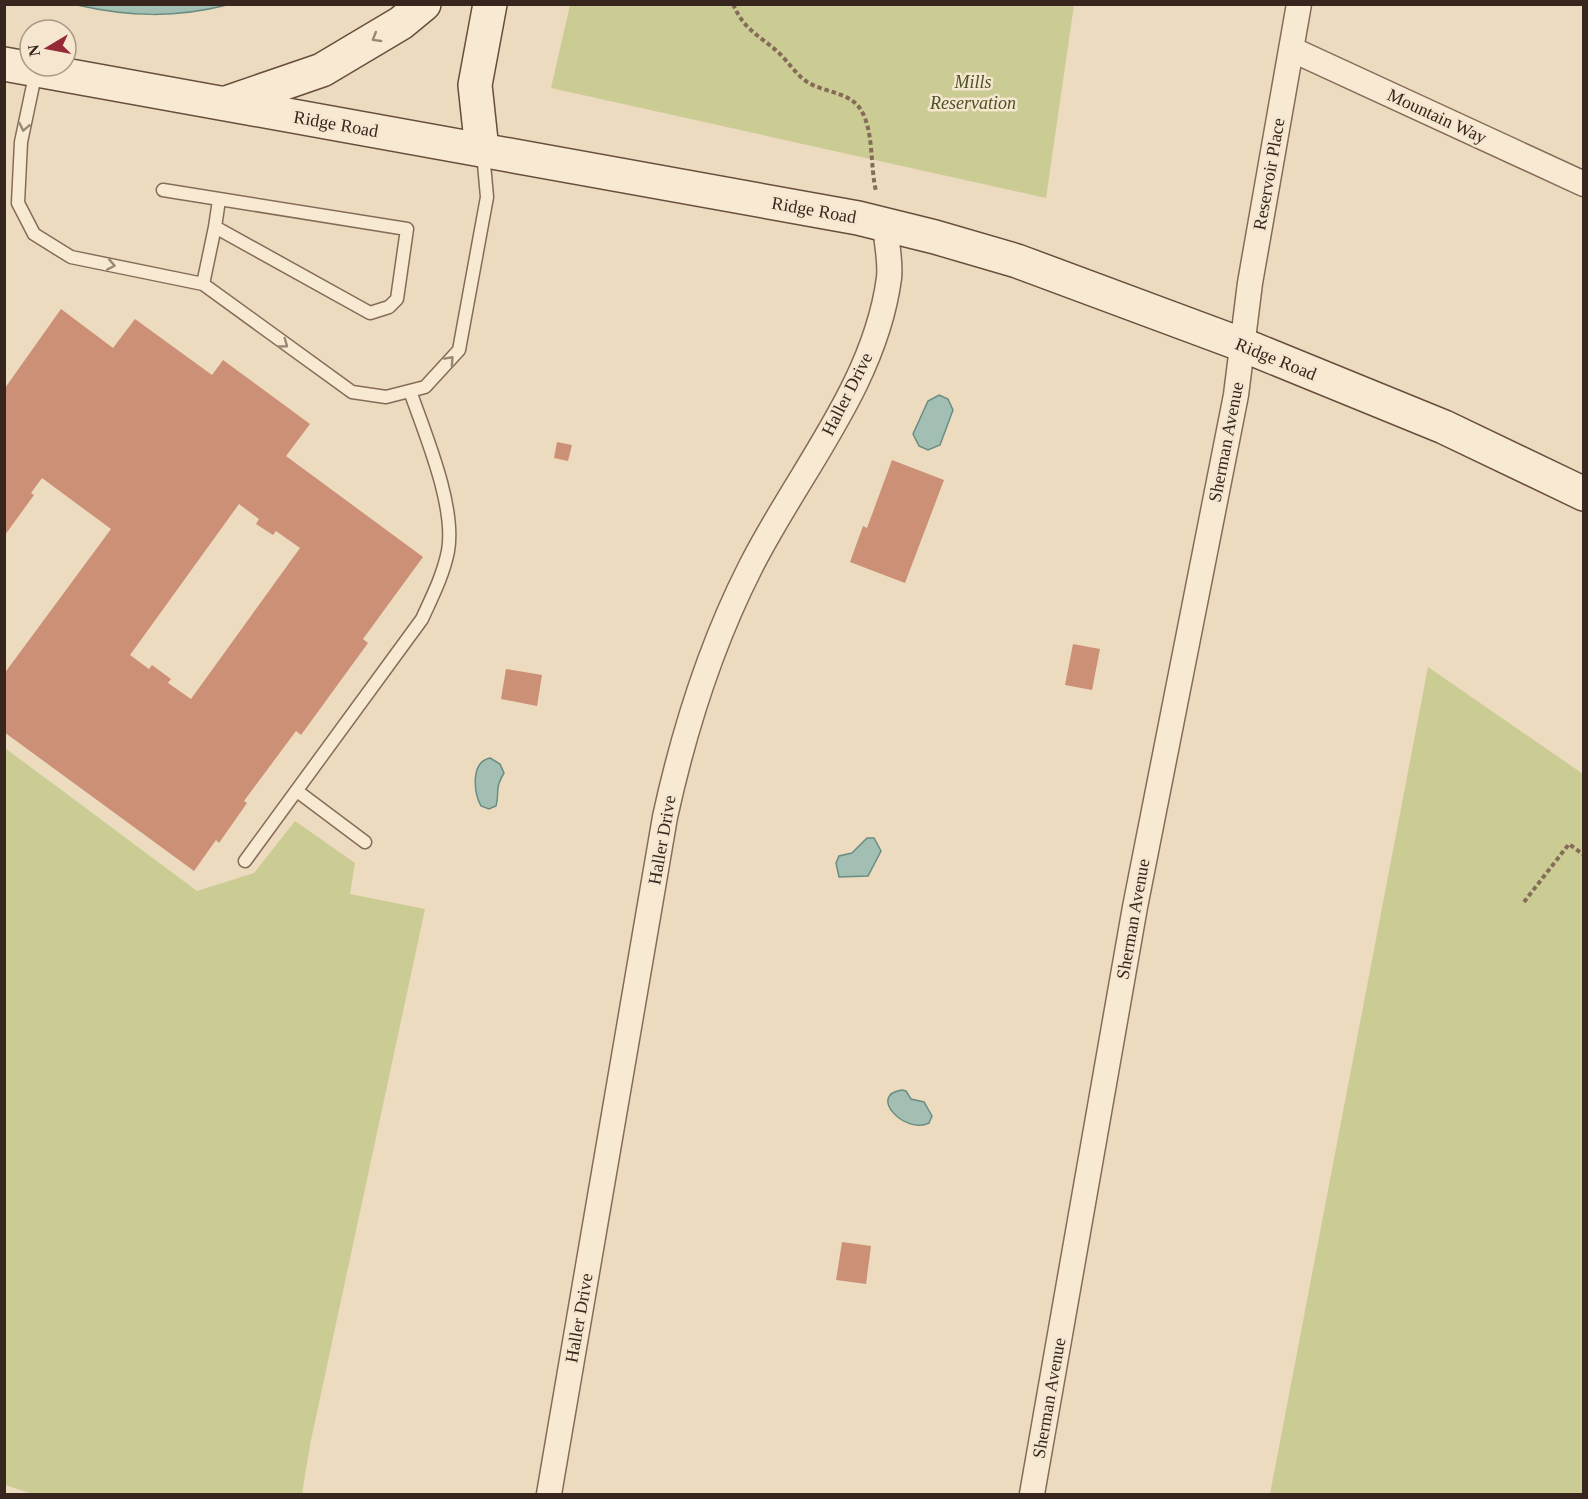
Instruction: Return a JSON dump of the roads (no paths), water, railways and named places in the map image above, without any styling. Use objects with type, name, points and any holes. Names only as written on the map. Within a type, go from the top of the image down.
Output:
[{"type":"main road","points":[[223,104],[322,70],[401,23],[424,4]]},
{"type":"main road","points":[[483,150],[476,84],[490,4]]},
{"type":"main road","name":"Ridge Road","points":[[78,77],[885,224],[1017,261],[1243,345],[1443,428],[1584,494]]},
{"type":"street","name":"Reservoir Place","points":[[1243,345],[1250,283],[1299,4]]},
{"type":"street","name":"Mountain Way","points":[[1291,49],[1584,184]]},
{"type":"street","name":"Haller Drive","points":[[549,1494],[665,817],[677,763],[710,657],[729,611],[769,532],[848,399],[865,363],[875,334],[889,276],[885,224]]},
{"type":"street","name":"Sherman Avenue","points":[[1032,1494],[1135,907],[1236,395],[1243,345]]},
{"type":"lane","points":[[35,78],[21,142],[18,203],[34,234],[71,257],[203,284],[352,392],[386,397],[425,387],[459,350],[487,196],[483,150]]},
{"type":"lane","points":[[163,190],[407,229],[397,300],[389,307],[370,313],[215,227]]},
{"type":"lane","points":[[203,284],[219,200]]},
{"type":"lane","points":[[245,861],[422,620],[442,576],[450,531],[435,465],[410,391]]},
{"type":"lane","points":[[297,791],[365,842]]},
{"type":"park label","name":"Mills Reservation","points":[[973,92]]}]
